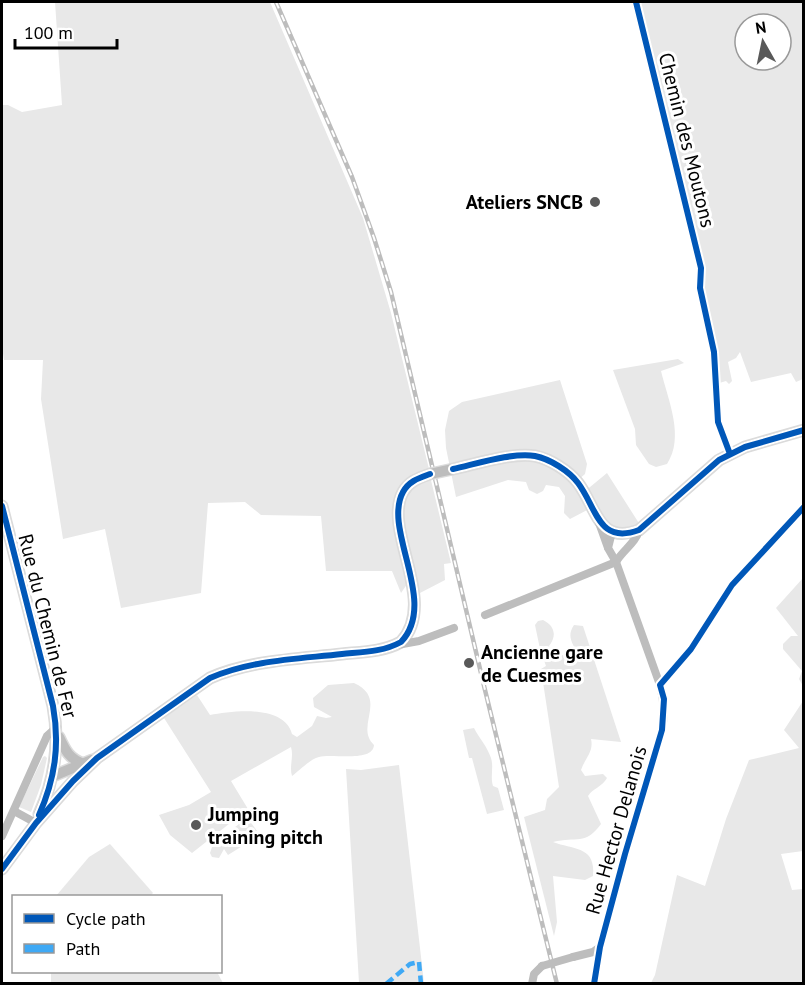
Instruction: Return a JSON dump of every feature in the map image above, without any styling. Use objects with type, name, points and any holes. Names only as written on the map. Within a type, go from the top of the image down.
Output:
[{"type":"main road","points":[[2,869],[36,823],[97,758],[198,686],[224,672],[260,663],[376,651],[394,646],[404,639],[413,613],[412,576],[402,533],[399,504],[402,492],[417,478],[514,456],[536,456],[568,473],[577,481],[598,520],[616,533],[627,534],[639,530],[708,468],[730,454],[745,447],[804,430]]},
{"type":"main road","name":"Rue du Chemin de Fer","points":[[2,506],[53,706],[57,730],[53,776],[36,823]]},
{"type":"main road","points":[[57,730],[68,755],[84,764]]},
{"type":"main road","points":[[53,776],[97,758]]},
{"type":"main road","points":[[53,776],[64,782],[73,781]]},
{"type":"street","points":[[714,352],[718,422],[730,454]]},
{"type":"street","points":[[660,685],[691,649],[732,585],[804,507]]},
{"type":"street","name":"Rue Hector Delanois","points":[[594,984],[600,947],[662,730],[664,699],[598,520]]},
{"type":"street","points":[[485,615],[615,562],[638,537],[639,530]]},
{"type":"street","points":[[616,533],[621,553]]},
{"type":"street","points":[[608,548],[616,533]]},
{"type":"street","points":[[394,646],[454,628]]},
{"type":"street","points":[[2,836],[47,736],[57,730]]},
{"type":"street","points":[[14,811],[36,823]]},
{"type":"street","points":[[532,984],[534,974],[542,966],[595,951],[600,947]]},
{"type":"shaded area","points":[[55,2],[270,2],[363,218],[391,313],[429,469],[419,473],[412,488],[430,476],[451,563],[444,564],[445,580],[420,593],[412,577],[401,593],[392,571],[326,571],[321,516],[261,515],[245,502],[208,503],[201,593],[121,608],[105,529],[63,539],[41,399],[43,360],[4,360],[2,347],[2,105],[8,105],[22,112],[62,105]]},
{"type":"shaded area","points":[[636,2],[803,2],[803,379],[796,382],[791,373],[751,382],[740,352],[736,358],[728,362],[732,381],[729,384],[726,381],[716,384],[713,343],[700,288],[701,268]]},
{"type":"shaded area","points":[[678,359],[684,363],[661,371],[671,406],[675,442],[667,464],[656,467],[649,464],[636,445],[635,429],[613,370]]},
{"type":"shaded area","points":[[560,380],[587,464],[585,474],[577,481],[584,492],[607,473],[642,528],[619,534],[591,508],[570,519],[564,513],[565,496],[559,487],[546,485],[543,491],[537,494],[529,490],[526,482],[508,480],[456,497],[446,448],[445,430],[449,411],[462,402]]},
{"type":"shaded area","points":[[803,578],[803,686],[799,679],[802,671],[783,649],[783,644],[791,636],[798,636],[776,608]]},
{"type":"shaded area","points":[[543,620],[554,631],[549,646],[554,655],[578,655],[571,640],[571,633],[574,625],[583,626],[621,742],[591,739],[590,751],[581,770],[585,776],[603,774],[607,778],[588,796],[601,824],[585,838],[553,842],[576,848],[587,854],[593,866],[593,876],[585,880],[553,876],[557,922],[554,936],[524,817],[545,810],[547,799],[559,787],[541,669],[546,666],[535,625],[538,621]]},
{"type":"shaded area","points":[[354,683],[364,689],[369,697],[367,730],[374,745],[372,751],[359,756],[319,757],[292,776],[291,747],[231,781],[248,809],[192,853],[170,835],[159,815],[189,805],[211,792],[164,718],[197,695],[210,715],[244,711],[269,714],[287,724],[292,734],[297,737],[312,726],[317,716],[332,717],[314,707],[313,698],[328,685]]},
{"type":"shaded area","points":[[803,701],[803,851],[781,854],[792,890],[803,889],[803,983],[651,983],[655,975],[677,875],[705,886],[726,819],[749,760],[799,748],[784,730]]},
{"type":"shaded area","points":[[474,728],[491,758],[493,786],[498,788],[504,810],[487,814],[472,758],[469,758],[463,730]]},
{"type":"shaded area","points":[[45,756],[47,758],[41,785],[31,812],[19,807]]},
{"type":"shaded area","points":[[399,765],[424,983],[359,983],[346,769],[361,770]]},
{"type":"shaded area","name":"Jumping training pitch","points":[[244,820],[249,820],[260,835],[228,855],[224,849],[219,858],[212,857],[210,853],[212,847],[219,846],[220,839]]},
{"type":"shaded area","points":[[110,844],[153,893],[151,895],[57,895],[89,857]]},
{"type":"shaded area","points":[[51,973],[218,973],[223,983],[51,983]]},
{"type":"railway","points":[[276,2],[352,177],[391,292],[557,984]]},
{"type":"marked path","points":[[386,984],[410,964],[419,962],[421,984]]},
{"type":"cycle path","name":"Chemin des Moutons","points":[[636,2],[701,268],[700,288],[714,352],[718,422],[730,454]]},
{"type":"cycle path","points":[[453,469],[505,457],[526,455],[547,460],[570,474],[578,483],[600,522],[615,532],[625,533],[639,530],[719,460],[745,447],[804,430]]},
{"type":"cycle path","points":[[2,869],[36,823],[97,758],[210,678],[242,667],[292,659],[372,651],[401,642],[411,626],[414,607],[413,587],[399,526],[398,508],[408,485],[430,474]]},
{"type":"cycle path","points":[[2,506],[55,720],[55,762],[39,815]]},
{"type":"cycle path","points":[[594,984],[600,947],[662,730],[664,699],[660,685],[691,649],[732,585],[804,507]]},
{"type":"place","name":"Ateliers SNCB","points":[[595,202]]},
{"type":"place","name":"Ancienne gare de Cuesmes","points":[[469,663]]},
{"type":"place","name":"Jumping training pitch","points":[[196,825]]}]
